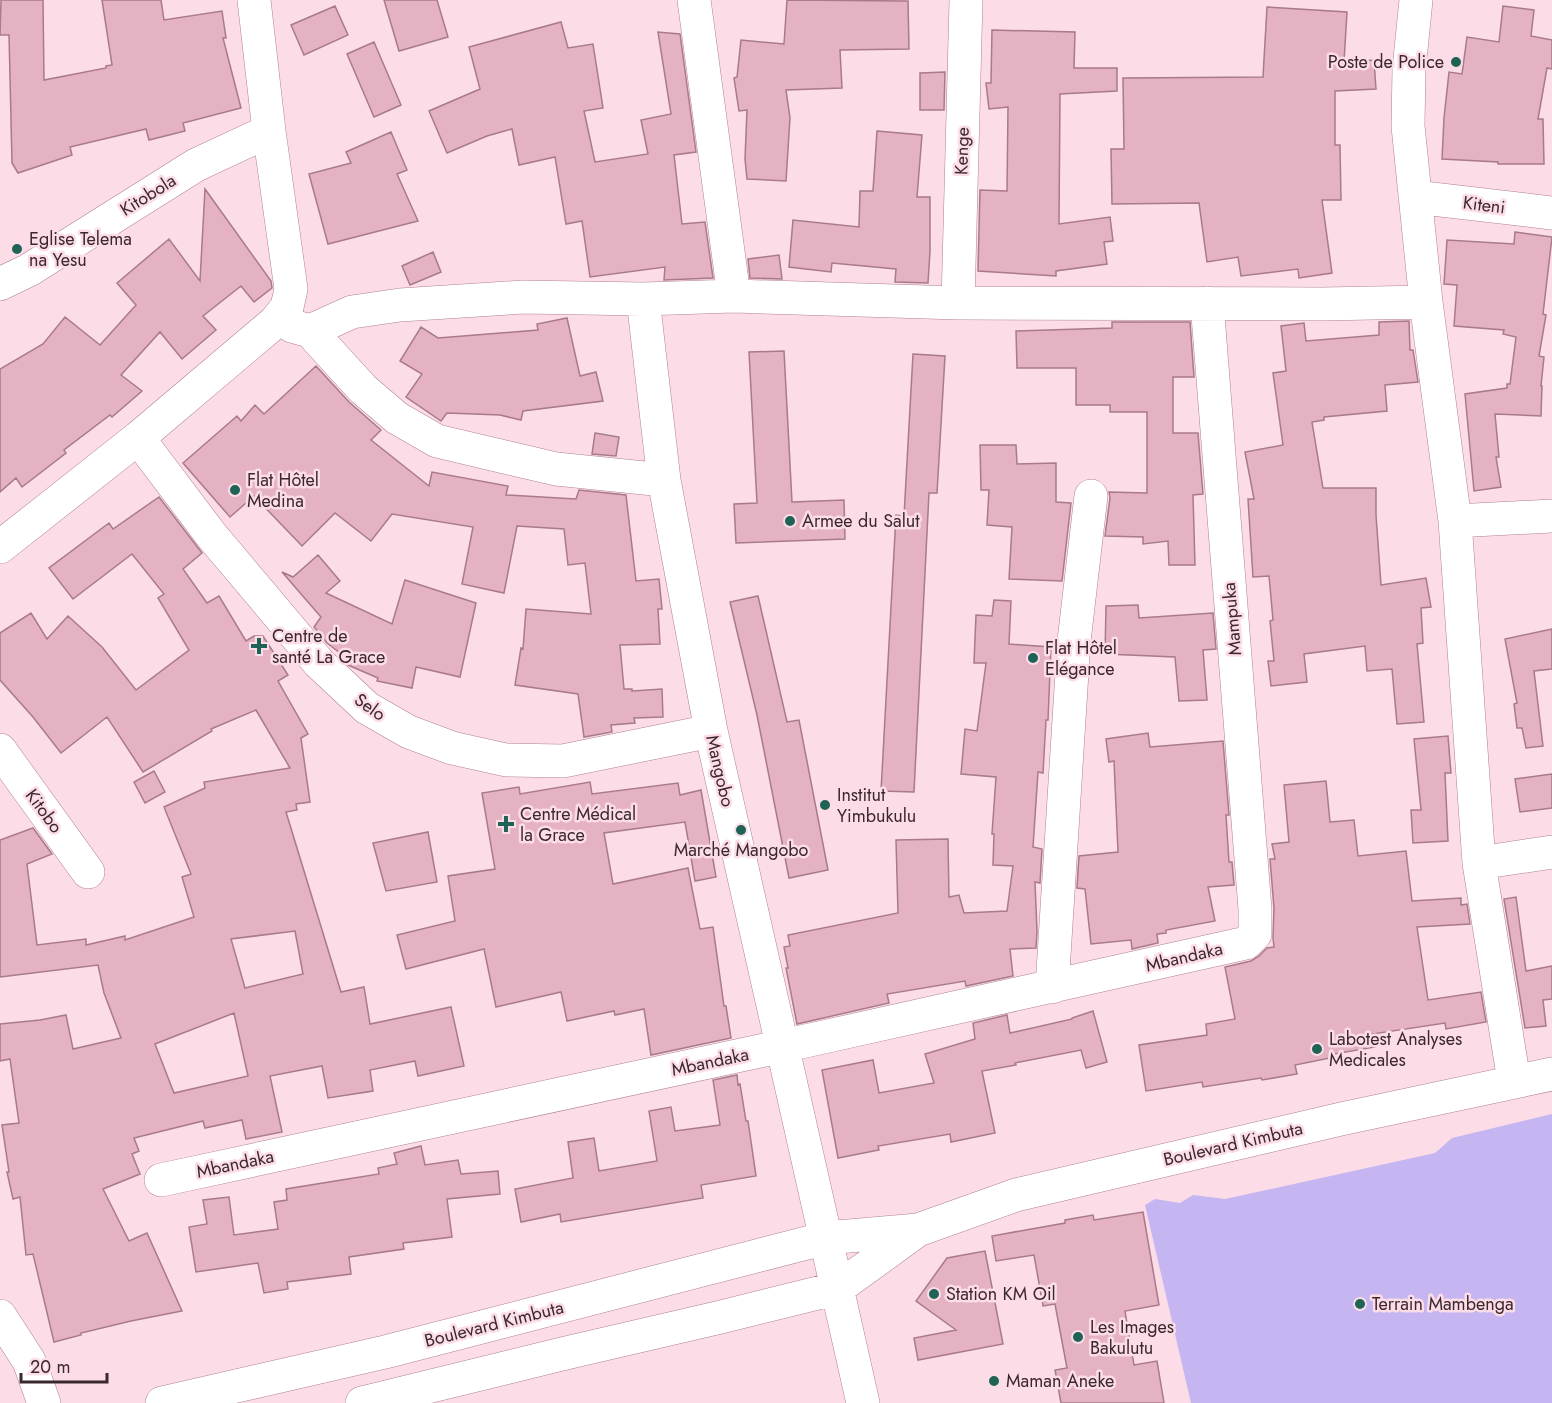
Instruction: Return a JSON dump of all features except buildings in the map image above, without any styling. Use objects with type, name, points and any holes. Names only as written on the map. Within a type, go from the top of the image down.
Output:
[{"type":"street","points":[[0,547],[138,438],[275,322],[287,307],[291,289],[254,0]]},
{"type":"street","points":[[694,0],[734,296]]},
{"type":"street","name":"Kenge","points":[[958,303],[966,0]]},
{"type":"street","points":[[1416,0],[1409,69],[1408,126],[1426,302],[1455,520],[1479,863],[1514,1081]]},
{"type":"street","name":"Kitobola","points":[[0,284],[29,270],[196,165],[269,130]]},
{"type":"street","name":"Kiteni","points":[[1415,196],[1552,213]]},
{"type":"street","points":[[310,331],[352,312],[400,305],[523,297],[643,299],[734,296],[958,303],[1426,302]]},
{"type":"street","name":"Mangobo","points":[[643,299],[664,480],[711,731],[863,1403]]},
{"type":"street","name":"Mampuka","points":[[1207,303],[1255,909],[1255,934]]},
{"type":"street","points":[[275,322],[310,331],[363,389],[388,411],[437,441],[556,469],[664,480]]},
{"type":"street","name":"Selo","points":[[138,438],[212,536],[319,663],[367,708],[408,732],[452,748],[506,760],[563,761],[711,731]]},
{"type":"street","points":[[1052,987],[1074,641],[1091,496]]},
{"type":"street","points":[[1455,520],[1552,516]]},
{"type":"street","name":"Kitobo","points":[[0,750],[88,872]]},
{"type":"street","points":[[1479,863],[1552,852]]},
{"type":"street","name":"Mbandaka","points":[[161,1180],[1052,987],[1246,943],[1255,934]]},
{"type":"street","name":"Boulevard Kimbuta","points":[[162,1403],[386,1352],[826,1238],[918,1230],[1016,1196],[1341,1119],[1552,1074]]},
{"type":"street","points":[[362,1403],[399,1399],[838,1288],[918,1230]]},
{"type":"street","points":[[0,1316],[29,1361],[44,1403]]},
{"type":"street","points":[[386,1352],[399,1399]]},
{"type":"shaded area","name":"Terrain Mambenga","points":[[1552,1114],[1552,1403],[1191,1403],[1145,1205],[1155,1199],[1180,1203],[1193,1195],[1225,1199],[1435,1153],[1452,1138]]},
{"type":"place","name":"Poste de Police","points":[[1456,62]]},
{"type":"place","name":"Eglise Telema na Yesu","points":[[17,249]]},
{"type":"place","name":"Flat Hôtel Medina","points":[[235,490]]},
{"type":"place","name":"Armee du Salut","points":[[790,521]]},
{"type":"place","name":"Centre de santé La Grace","points":[[259,646]]},
{"type":"place","name":"Flat Hôtel Elégance","points":[[1033,658]]},
{"type":"place","name":"Institut Yimbukulu","points":[[825,805]]},
{"type":"place","name":"Centre Médical la Grace","points":[[506,824]]},
{"type":"place","name":"Marché Mangobo","points":[[741,830]]},
{"type":"place","name":"Labotest Analyses Medicales","points":[[1317,1049]]},
{"type":"place","name":"Station KM Oil","points":[[934,1294]]},
{"type":"place","name":"Terrain Mambenga","points":[[1360,1304]]},
{"type":"place","name":"Les Images Bakulutu","points":[[1078,1337]]},
{"type":"place","name":"Maman Aneke","points":[[994,1381]]}]
